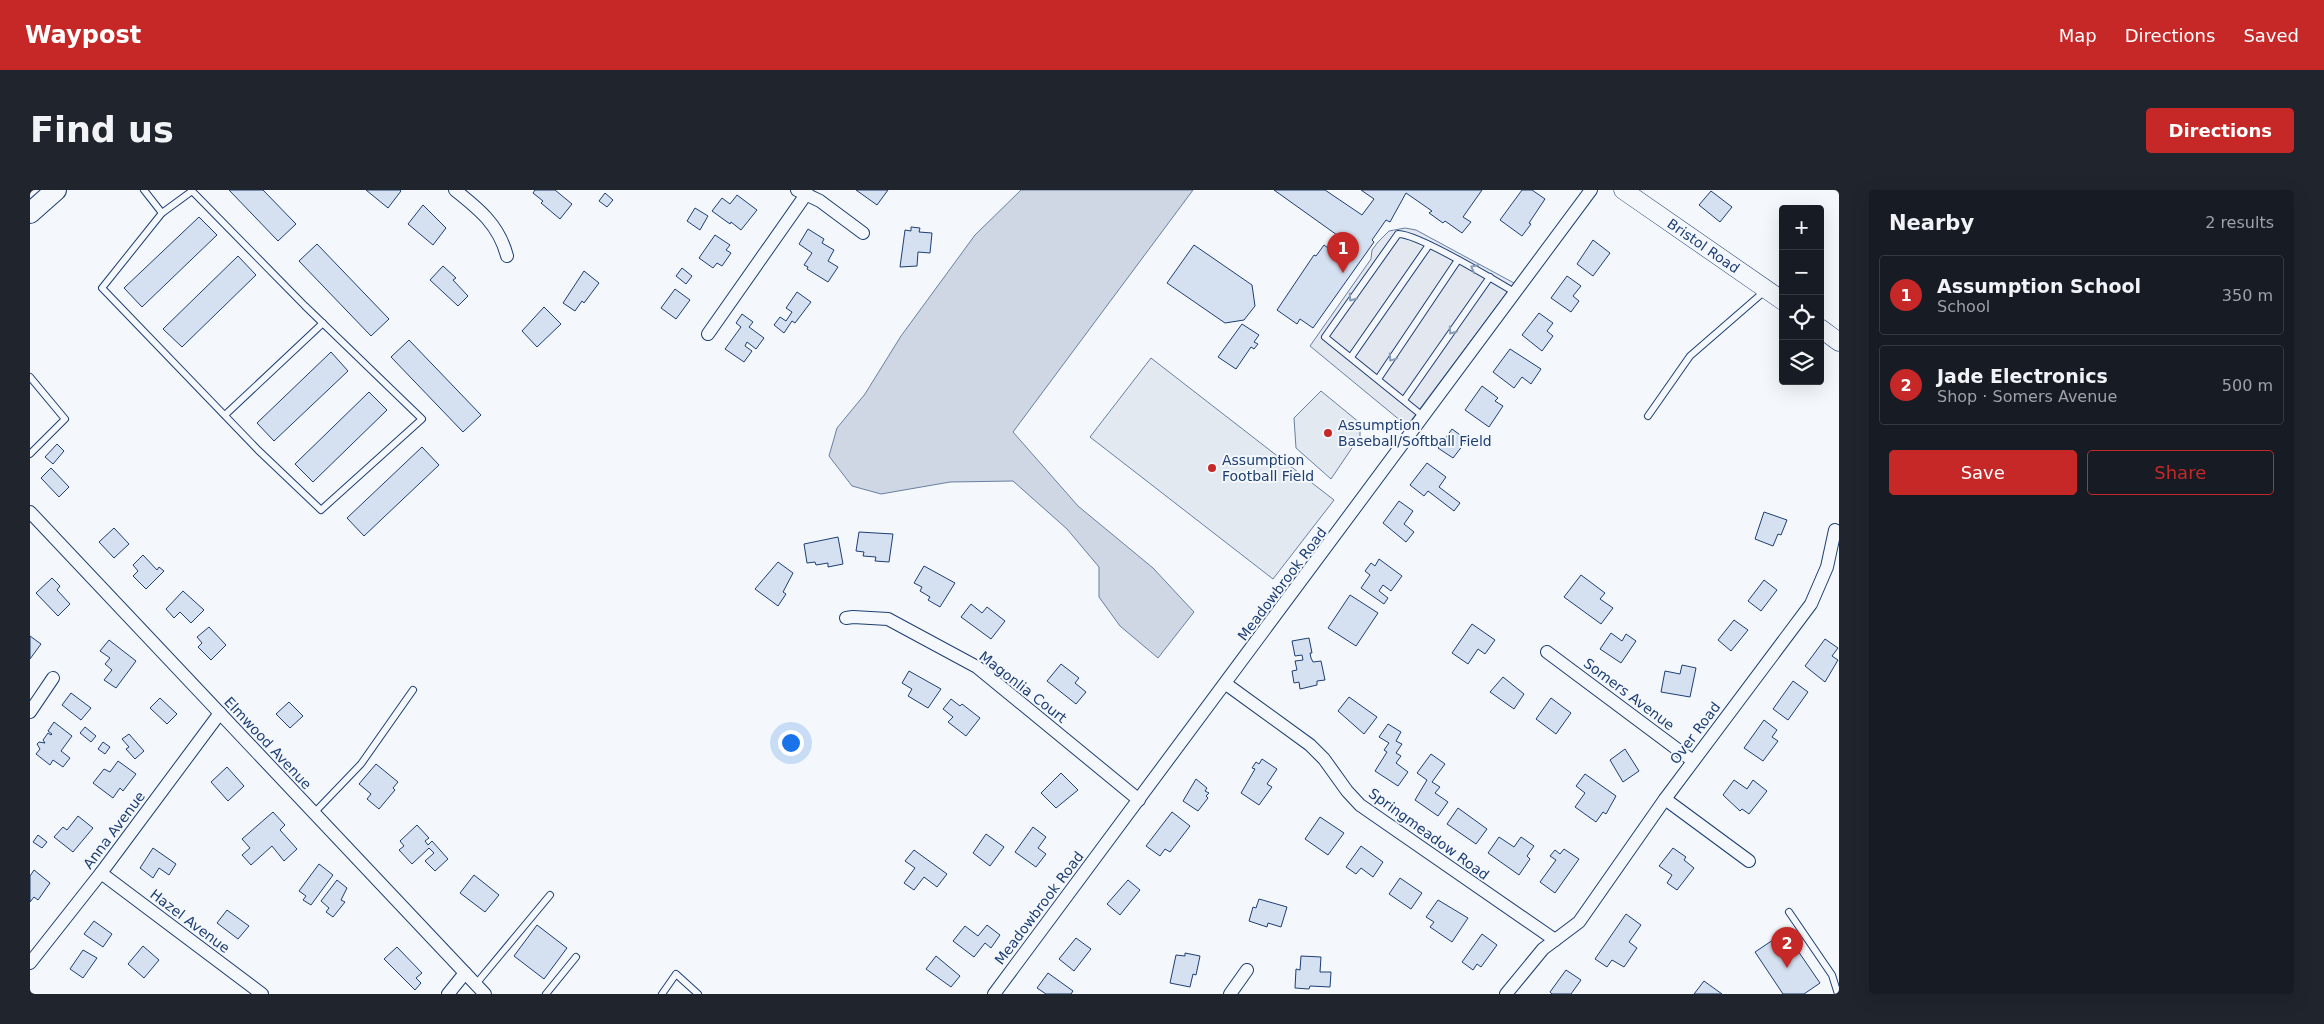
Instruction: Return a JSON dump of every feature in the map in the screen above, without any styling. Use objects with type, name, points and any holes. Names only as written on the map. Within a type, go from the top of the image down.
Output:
[{"type":"main road","points":[[30,213],[56,190]]},
{"type":"main road","name":"Bristol Road","points":[[1623,190],[1779,298]]},
{"type":"main road","points":[[1824,331],[1839,342]]},
{"type":"street","points":[[455,190],[484,214],[494,225],[507,256]]},
{"type":"street","name":"Meadowbrook Road","points":[[994,994],[1591,190]]},
{"type":"street","points":[[708,334],[802,192],[820,201],[863,233]]},
{"type":"street","name":"Elmwood Avenue","points":[[30,512],[480,989]]},
{"type":"street","name":"Over Road","points":[[1506,994],[1528,965],[1554,940],[1570,930],[1583,917],[1665,798],[1811,604],[1827,567],[1835,530]]},
{"type":"street","name":"Magonlia Court","points":[[846,618],[888,619],[977,667],[1139,800]]},
{"type":"street","name":"Somers Avenue","points":[[1546,652],[1693,761]]},
{"type":"street","points":[[30,712],[53,678]]},
{"type":"street","name":"Springmeadow Road","points":[[1226,684],[1310,745],[1324,759],[1347,792],[1360,805],[1554,940]]},
{"type":"street","name":"Anna Avenue","points":[[30,963],[220,713]]},
{"type":"street","points":[[1665,798],[1749,861]]},
{"type":"street","name":"Hazel Avenue","points":[[100,873],[262,994]]},
{"type":"street","points":[[1230,994],[1247,970]]},
{"type":"street","points":[[448,994],[465,973]]},
{"type":"lane","points":[[144,190],[162,213]]},
{"type":"lane","points":[[192,191],[323,323],[422,419],[321,510],[225,415],[102,288],[162,213],[192,191]]},
{"type":"lane","points":[[1424,417],[1325,337],[1398,234],[1404,234],[1429,245],[1516,293]]},
{"type":"lane","points":[[1351,357],[1429,245]]},
{"type":"lane","points":[[1378,379],[1458,260]]},
{"type":"lane","points":[[1404,400],[1490,277]]},
{"type":"lane","points":[[1648,416],[1690,356],[1767,290]]},
{"type":"lane","points":[[225,415],[323,323]]},
{"type":"lane","points":[[30,377],[65,419],[30,454]]},
{"type":"lane","points":[[314,813],[361,764],[413,690]]},
{"type":"lane","points":[[480,989],[550,894]]},
{"type":"lane","points":[[1789,912],[1832,975],[1838,994]]},
{"type":"lane","points":[[546,994],[576,957]]},
{"type":"lane","points":[[662,994],[676,974],[698,994]]},
{"type":"shaded area","points":[[1021,190],[1193,190],[1013,432],[1078,506],[1153,568],[1194,612],[1158,658],[1120,626],[1099,597],[1099,567],[1067,529],[1013,481],[950,482],[881,494],[852,486],[829,456],[837,428],[865,394],[901,336],[975,235]]},
{"type":"shaded area","points":[[1405,228],[1416,230],[1514,283],[1407,426],[1310,346],[1371,259],[1372,250],[1378,242],[1389,231]]},
{"type":"shaded area","name":"Assumption Football Field","points":[[1151,358],[1334,500],[1273,579],[1090,437]]},
{"type":"shaded area","name":"Assumption Baseball/Softball Field","points":[[1321,391],[1360,423],[1360,436],[1331,479],[1296,448],[1294,418]]},
{"type":"building","points":[[229,190],[263,190],[296,224],[278,241]]},
{"type":"building","points":[[366,190],[400,190],[401,191],[388,208]]},
{"type":"building","points":[[535,190],[555,190],[572,204],[560,219],[541,203],[543,201],[533,193]]},
{"type":"building","points":[[856,190],[888,190],[877,205]]},
{"type":"building","points":[[1274,190],[1325,190],[1362,215],[1374,199],[1361,190],[1482,190],[1463,217],[1471,222],[1462,233],[1429,213],[1432,211],[1406,193],[1390,222],[1386,220],[1372,240],[1374,242],[1313,328],[1300,319],[1297,324],[1277,310],[1314,255],[1316,256],[1324,245],[1336,254],[1344,240]]},
{"type":"building","points":[[1522,190],[1532,190],[1545,199],[1522,236],[1500,220]]},
{"type":"building","points":[[1711,191],[1732,207],[1720,222],[1699,205]]},
{"type":"building","points":[[605,193],[613,200],[607,207],[599,201]]},
{"type":"building","points":[[737,195],[757,210],[741,230],[712,211],[722,198],[730,204]]},
{"type":"building","points":[[423,205],[446,228],[433,245],[408,224]]},
{"type":"building","points":[[695,208],[708,216],[700,230],[687,221]]},
{"type":"building","points":[[199,217],[217,235],[142,307],[124,288]]},
{"type":"building","points":[[911,227],[920,228],[919,232],[932,233],[930,253],[918,252],[917,266],[900,267],[905,230],[911,231]]},
{"type":"building","points":[[808,229],[824,239],[822,243],[834,250],[828,261],[838,267],[828,282],[807,269],[808,267],[804,265],[812,253],[799,244]]},
{"type":"building","points":[[715,235],[730,245],[726,250],[731,253],[722,266],[717,263],[713,268],[699,258]]},
{"type":"building","points":[[1593,240],[1610,253],[1593,276],[1577,264]]},
{"type":"building","points":[[317,244],[389,319],[371,336],[299,261]]},
{"type":"building","points":[[1194,245],[1252,285],[1255,306],[1244,320],[1225,323],[1167,283]]},
{"type":"building","points":[[238,256],[256,275],[182,347],[163,329]]},
{"type":"building","points":[[443,266],[456,278],[453,280],[468,296],[458,306],[430,280]]},
{"type":"building","points":[[682,268],[692,276],[686,284],[676,276]]},
{"type":"building","points":[[584,271],[599,283],[584,303],[582,301],[575,311],[563,303]]},
{"type":"building","points":[[1567,276],[1581,286],[1573,296],[1579,301],[1571,312],[1551,298]]},
{"type":"building","points":[[675,289],[690,300],[676,319],[661,308]]},
{"type":"building","points":[[797,292],[811,302],[795,323],[792,321],[784,333],[774,325],[780,317],[786,321],[792,312],[786,308]]},
{"type":"building","points":[[544,307],[561,324],[537,347],[522,331]]},
{"type":"building","points":[[1539,313],[1553,323],[1547,331],[1553,336],[1542,351],[1522,335]]},
{"type":"building","points":[[742,314],[753,322],[749,327],[764,338],[756,349],[747,342],[745,346],[752,351],[744,362],[725,349],[741,327],[736,323]]},
{"type":"building","points":[[1242,324],[1259,335],[1254,342],[1258,344],[1254,349],[1251,347],[1236,369],[1218,357]]},
{"type":"building","points":[[409,340],[481,415],[463,432],[391,357]]},
{"type":"building","points":[[1510,349],[1541,369],[1531,384],[1522,377],[1514,388],[1493,372]]},
{"type":"building","points":[[331,352],[348,371],[274,441],[257,423]]},
{"type":"building","points":[[1482,386],[1498,398],[1495,401],[1503,406],[1489,427],[1465,410]]},
{"type":"building","points":[[369,392],[387,410],[313,482],[295,464]]},
{"type":"building","points":[[1452,429],[1467,440],[1453,458],[1438,448]]},
{"type":"building","points":[[57,444],[64,451],[53,464],[45,457]]},
{"type":"building","points":[[422,447],[439,465],[364,536],[347,518]]},
{"type":"building","points":[[1427,463],[1446,477],[1439,487],[1460,503],[1454,511],[1428,491],[1424,496],[1410,485]]},
{"type":"building","points":[[51,468],[69,487],[59,497],[41,478]]},
{"type":"building","points":[[1399,501],[1413,511],[1404,524],[1414,532],[1406,542],[1383,523]]},
{"type":"building","points":[[1764,512],[1787,520],[1781,535],[1778,534],[1773,546],[1755,539]]},
{"type":"building","points":[[114,528],[129,544],[114,558],[99,542]]},
{"type":"building","points":[[859,532],[893,534],[889,562],[875,561],[876,557],[863,556],[864,552],[856,551]]},
{"type":"building","points":[[838,537],[843,564],[828,567],[828,563],[816,565],[815,562],[807,563],[804,544]]},
{"type":"building","points":[[143,555],[157,570],[159,567],[164,571],[146,589],[133,576],[138,571],[133,565]]},
{"type":"building","points":[[1379,559],[1402,576],[1391,591],[1383,585],[1379,591],[1388,598],[1384,604],[1361,588],[1370,575],[1365,571],[1371,563],[1375,566]]},
{"type":"building","points":[[778,562],[793,573],[783,592],[786,594],[778,606],[755,589]]},
{"type":"building","points":[[924,566],[955,583],[940,607],[928,600],[930,597],[920,591],[922,587],[914,583]]},
{"type":"building","points":[[1581,575],[1605,593],[1600,599],[1613,608],[1601,624],[1564,597]]},
{"type":"building","points":[[52,578],[60,586],[57,590],[70,604],[58,616],[36,593]]},
{"type":"building","points":[[1764,580],[1777,590],[1761,611],[1748,601]]},
{"type":"building","points":[[183,591],[204,610],[191,623],[180,612],[174,618],[166,609]]},
{"type":"building","points":[[1350,595],[1378,613],[1356,646],[1328,628]]},
{"type":"building","points":[[971,604],[982,613],[987,607],[1005,621],[991,639],[961,617]]},
{"type":"building","points":[[1734,620],[1748,630],[1731,651],[1718,640]]},
{"type":"building","points":[[1472,624],[1495,640],[1485,654],[1478,649],[1468,664],[1452,653]]},
{"type":"building","points":[[209,627],[226,645],[211,660],[198,647],[202,643],[197,637]]},
{"type":"building","points":[[1611,633],[1622,641],[1626,634],[1636,641],[1621,663],[1600,649]]},
{"type":"building","points":[[30,636],[41,644],[30,659]]},
{"type":"building","points":[[1309,638],[1311,658],[1313,662],[1321,661],[1325,680],[1317,681],[1317,685],[1300,689],[1299,682],[1294,683],[1292,671],[1297,670],[1295,661],[1303,660],[1302,655],[1295,656],[1292,641]]},
{"type":"building","points":[[1825,639],[1838,648],[1832,656],[1838,660],[1825,682],[1805,666]]},
{"type":"building","points":[[109,640],[136,661],[116,688],[104,680],[112,670],[105,664],[110,658],[100,651]]},
{"type":"building","points":[[1061,664],[1079,678],[1075,683],[1086,692],[1076,704],[1047,681]]},
{"type":"building","points":[[1682,665],[1696,668],[1690,697],[1661,692],[1665,671],[1680,674]]},
{"type":"building","points":[[909,671],[941,689],[928,708],[908,696],[912,689],[902,683]]},
{"type":"building","points":[[1503,677],[1524,694],[1514,709],[1490,692]]},
{"type":"building","points":[[1793,681],[1808,692],[1788,720],[1773,709]]},
{"type":"building","points":[[71,693],[91,708],[81,720],[62,705]]},
{"type":"building","points":[[1349,697],[1377,717],[1364,734],[1338,711]]},
{"type":"building","points":[[160,698],[177,714],[167,724],[150,708]]},
{"type":"building","points":[[1551,698],[1571,713],[1556,734],[1536,719]]},
{"type":"building","points":[[951,699],[960,706],[962,704],[980,718],[966,736],[948,722],[953,717],[943,709]]},
{"type":"building","points":[[289,702],[303,716],[290,728],[276,714]]},
{"type":"building","points":[[1764,720],[1777,730],[1772,737],[1778,741],[1763,761],[1744,748]]},
{"type":"building","points":[[54,722],[72,736],[61,751],[70,758],[63,767],[53,760],[50,765],[36,754],[40,749],[37,744],[39,742],[45,743],[43,740],[48,733],[52,734],[48,731]]},
{"type":"building","points":[[1388,724],[1401,732],[1396,741],[1402,744],[1396,753],[1401,756],[1396,763],[1408,772],[1398,786],[1375,771],[1387,752],[1384,750],[1389,743],[1379,737]]},
{"type":"building","points":[[85,727],[96,736],[91,742],[80,733]]},
{"type":"building","points":[[129,734],[144,751],[135,759],[126,749],[129,747],[122,739]]},
{"type":"building","points":[[103,742],[110,747],[105,754],[98,749]]},
{"type":"building","points":[[1625,749],[1639,771],[1623,782],[1610,760]]},
{"type":"building","points":[[1431,754],[1445,764],[1432,782],[1440,787],[1435,793],[1448,802],[1438,816],[1415,800],[1427,780],[1417,773]]},
{"type":"building","points":[[1262,759],[1277,769],[1267,784],[1272,787],[1259,805],[1241,793],[1255,769],[1252,768],[1256,762],[1259,764]]},
{"type":"building","points":[[118,761],[136,774],[123,791],[120,788],[113,798],[93,783],[104,769],[110,772]]},
{"type":"building","points":[[376,764],[398,782],[393,788],[395,790],[379,809],[367,799],[371,794],[359,784]]},
{"type":"building","points":[[227,767],[244,786],[228,801],[211,782]]},
{"type":"building","points":[[1061,773],[1078,790],[1056,808],[1041,793]]},
{"type":"building","points":[[1585,774],[1616,796],[1606,814],[1603,812],[1596,822],[1575,807],[1585,793],[1576,786]]},
{"type":"building","points":[[1196,779],[1207,788],[1205,791],[1209,793],[1206,796],[1208,798],[1198,811],[1183,801]]},
{"type":"building","points":[[1734,780],[1747,789],[1753,780],[1767,791],[1749,814],[1742,809],[1740,811],[1723,795]]},
{"type":"building","points":[[1458,808],[1487,829],[1476,844],[1447,824]]},
{"type":"building","points":[[273,812],[285,825],[280,830],[297,849],[284,861],[272,846],[251,865],[242,855],[250,848],[242,839]]},
{"type":"building","points":[[1172,812],[1190,826],[1170,852],[1165,849],[1160,856],[1146,846]]},
{"type":"building","points":[[78,816],[93,828],[73,852],[54,837],[63,827],[67,830]]},
{"type":"building","points":[[1320,817],[1344,833],[1328,855],[1305,839]]},
{"type":"building","points":[[417,825],[429,838],[425,841],[428,845],[432,841],[448,859],[435,871],[425,861],[434,853],[429,848],[412,864],[399,850],[404,846],[400,841]]},
{"type":"building","points":[[1033,827],[1046,837],[1038,848],[1046,854],[1036,867],[1015,852]]},
{"type":"building","points":[[986,834],[1004,847],[990,866],[973,853]]},
{"type":"building","points":[[38,835],[47,842],[42,848],[33,842]]},
{"type":"building","points":[[1499,837],[1514,847],[1521,837],[1534,846],[1527,856],[1530,859],[1519,875],[1488,853]]},
{"type":"building","points":[[1361,846],[1383,862],[1373,877],[1361,868],[1356,874],[1346,867]]},
{"type":"building","points":[[153,848],[176,864],[169,875],[159,868],[153,878],[140,868]]},
{"type":"building","points":[[1673,848],[1686,857],[1684,860],[1694,868],[1677,890],[1667,883],[1672,875],[1659,866]]},
{"type":"building","points":[[1564,849],[1579,859],[1555,893],[1540,882],[1556,860],[1550,856],[1555,850],[1560,854]]},
{"type":"building","points":[[914,850],[947,874],[937,887],[924,877],[914,890],[904,883],[915,868],[905,861]]},
{"type":"building","points":[[319,864],[333,875],[311,905],[303,900],[306,896],[299,891]]},
{"type":"building","points":[[34,870],[50,883],[38,900],[34,897],[30,902],[30,876]]},
{"type":"building","points":[[474,875],[499,895],[485,912],[460,893]]},
{"type":"building","points":[[1400,878],[1422,893],[1411,909],[1389,894]]},
{"type":"building","points":[[337,880],[347,888],[341,900],[345,902],[333,917],[326,912],[329,908],[321,901]]},
{"type":"building","points":[[1128,880],[1140,890],[1120,915],[1107,904]]},
{"type":"building","points":[[1259,899],[1287,907],[1281,927],[1268,923],[1267,927],[1249,921],[1253,907],[1256,908]]},
{"type":"building","points":[[1438,900],[1468,918],[1452,942],[1430,927],[1434,922],[1426,917]]},
{"type":"building","points":[[227,910],[249,926],[238,939],[217,923]]},
{"type":"building","points":[[1626,914],[1641,925],[1629,942],[1637,948],[1624,967],[1612,960],[1607,967],[1595,959]]},
{"type":"building","points":[[94,921],[112,934],[103,947],[84,934]]},
{"type":"building","points":[[537,925],[567,948],[544,979],[514,956]]},
{"type":"building","points":[[987,925],[1000,935],[991,948],[985,943],[974,957],[953,941],[965,926],[978,936]]},
{"type":"building","points":[[1785,932],[1820,983],[1804,994],[1783,994],[1755,952]]},
{"type":"building","points":[[1482,934],[1497,945],[1481,967],[1477,964],[1473,970],[1462,962]]},
{"type":"building","points":[[1076,938],[1091,949],[1074,971],[1059,959]]},
{"type":"building","points":[[143,946],[159,960],[144,978],[128,964]]},
{"type":"building","points":[[397,947],[422,973],[416,978],[421,983],[415,990],[384,959]]},
{"type":"building","points":[[83,950],[97,958],[83,978],[70,969]]},
{"type":"building","points":[[1185,953],[1200,956],[1196,975],[1193,974],[1190,987],[1170,983],[1176,955],[1185,956]]},
{"type":"building","points":[[936,956],[960,976],[951,987],[926,969]]},
{"type":"building","points":[[1301,956],[1321,957],[1320,972],[1331,972],[1330,987],[1310,986],[1309,989],[1295,988],[1296,969],[1300,970]]},
{"type":"building","points":[[1566,970],[1581,980],[1571,994],[1552,994],[1550,992]]},
{"type":"building","points":[[1048,973],[1073,991],[1071,994],[1046,994],[1037,988]]},
{"type":"building","points":[[1704,981],[1722,994],[1694,994]]},
{"type":"place","name":"Assumption School","points":[[1343,273]]},
{"type":"place","name":"Assumption Baseball/Softball Field","points":[[1328,433]]},
{"type":"place","name":"Assumption Football Field","points":[[1212,468]]},
{"type":"place","name":"Jade Electronics","points":[[1787,968]]}]
